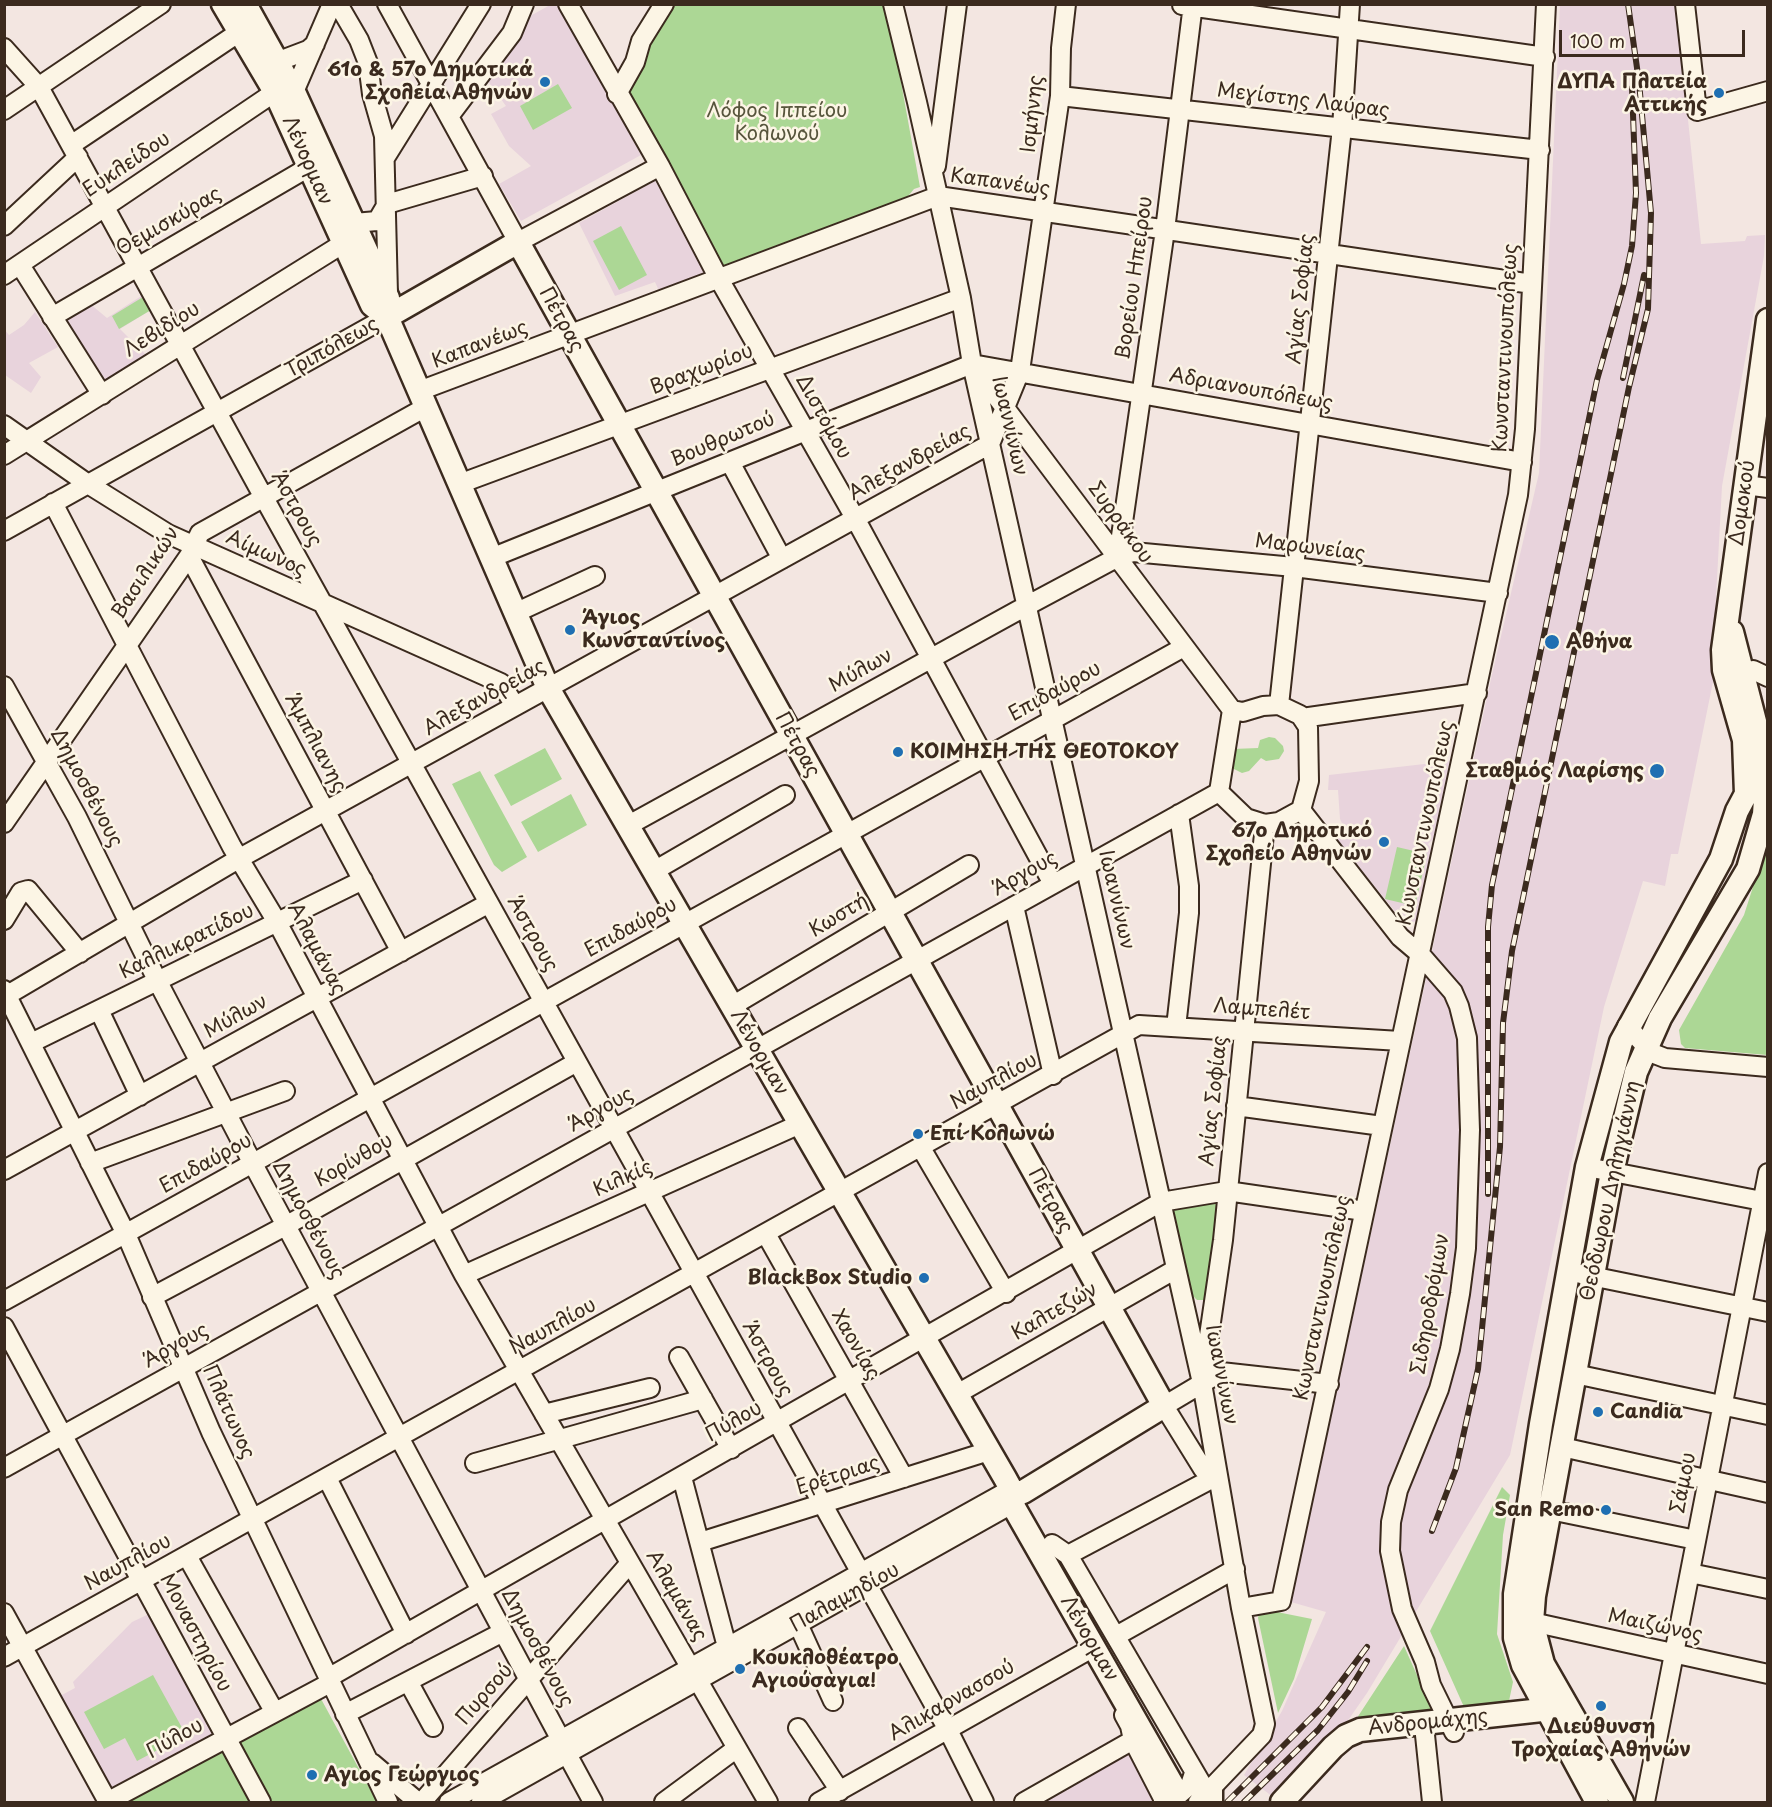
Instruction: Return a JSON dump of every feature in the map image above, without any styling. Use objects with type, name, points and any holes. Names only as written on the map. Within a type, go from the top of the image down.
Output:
[{"type":"main road","name":"Λένορμαν","points":[[223,4],[285,92],[354,223],[422,399],[548,688],[1015,1495],[1056,1555],[1176,1787]]},
{"type":"main road","name":"Λένορμαν","points":[[245,4],[279,62],[285,92],[309,167],[372,305],[387,308]]},
{"type":"main road","name":"Τριπόλεως","points":[[387,308],[518,242]]},
{"type":"main road","name":"Πέτρας","points":[[518,242],[1164,1406]]},
{"type":"main road","name":"Δομοκού","points":[[1729,615],[1756,487],[1767,320]]},
{"type":"main road","name":"Θεόδωρου Δηληγιάννη","points":[[1597,1803],[1561,1715],[1541,1657],[1532,1622],[1550,1509],[1612,1172],[1645,1047],[1748,869],[1764,814],[1760,788],[1760,737],[1729,615]]},
{"type":"main road","name":"Θεόδωρου Δηληγιάννη","points":[[1729,615],[1723,651],[1724,670],[1760,788]]},
{"type":"main road","name":"Θεόδωρου Δηληγιάννη","points":[[1625,1801],[1561,1715],[1529,1677],[1515,1638],[1515,1594],[1541,1424],[1587,1167],[1621,1042],[1627,1026],[1721,859],[1737,811],[1760,788]]},
{"type":"main road","name":"Παλαμηδίου","points":[[1015,1495],[1164,1406]]},
{"type":"main road","points":[[1509,1714],[1522,1700],[1529,1677]]},
{"type":"main road","name":"Ανδρομάχης","points":[[1301,1803],[1352,1746],[1370,1740],[1425,1735],[1509,1714],[1561,1715]]},
{"type":"main road","name":"Ανδρομάχης","points":[[1282,1803],[1346,1736],[1360,1730],[1458,1726],[1561,1715]]},
{"type":"street","points":[[4,110],[161,4]]},
{"type":"street","points":[[285,92],[315,44],[332,4]]},
{"type":"street","name":"Λένορμαν","points":[[338,4],[359,39],[368,63],[372,94],[384,136],[387,204],[387,308]]},
{"type":"street","name":"Πέτρας","points":[[387,4],[432,82],[518,242]]},
{"type":"street","points":[[385,158],[481,4]]},
{"type":"street","points":[[450,116],[512,33],[524,4]]},
{"type":"street","name":"Διστόμου","points":[[568,4],[617,94],[660,166],[719,279],[855,518],[1053,884]]},
{"type":"street","points":[[617,94],[635,62],[641,41],[664,4]]},
{"type":"street","name":"Ιωαννίνων","points":[[893,4],[961,298],[972,364],[1202,1383],[1217,1476],[1265,1730],[1207,1797]]},
{"type":"street","points":[[936,188],[957,4]]},
{"type":"street","name":"Ισμήνης","points":[[990,444],[1020,371],[1060,96],[1061,48],[1066,4]]},
{"type":"street","name":"Αγίας Σοφίας","points":[[1279,705],[1342,128],[1350,4]]},
{"type":"street","name":"Κωνσταντινουπόλεως","points":[[1241,1608],[1281,1601],[1498,592],[1521,462],[1540,150],[1546,4]]},
{"type":"street","points":[[1685,4],[1697,111],[1767,91]]},
{"type":"street","points":[[1188,5],[1267,11],[1347,30],[1545,57]]},
{"type":"street","name":"Βορείου Ηπείρου","points":[[1118,557],[1181,110],[1188,5]]},
{"type":"street","points":[[4,226],[74,151],[241,31]]},
{"type":"street","points":[[279,62],[308,50],[315,44]]},
{"type":"street","name":"Άστρους","points":[[4,48],[39,87],[776,1424],[948,1730],[984,1803]]},
{"type":"street","name":"Ευκλείδου","points":[[12,270],[105,207],[285,92]]},
{"type":"street","name":"Μεγίστης Λαύρας","points":[[1060,96],[1540,150]]},
{"type":"street","name":"Τριπόλεως","points":[[518,242],[660,166]]},
{"type":"street","name":"Θεμισκύρας","points":[[52,317],[309,167]]},
{"type":"street","points":[[354,223],[377,221],[387,204],[483,176]]},
{"type":"street","name":"Καπανέως","points":[[422,399],[570,335],[719,279],[936,188],[1043,212],[1532,284]]},
{"type":"street","name":"Λεβιδίου","points":[[4,455],[344,243]]},
{"type":"street","points":[[12,270],[52,317],[102,395]]},
{"type":"street","name":"Βραχωρίου","points":[[459,484],[961,298]]},
{"type":"street","name":"Τριπόλεως","points":[[4,531],[217,412],[387,308]]},
{"type":"street","name":"Αδριανουπόλεως","points":[[972,364],[1521,462]]},
{"type":"street","name":"Συρράκου","points":[[972,364],[1006,406],[1232,710]]},
{"type":"street","name":"Βουθρωτού","points":[[491,558],[972,364]]},
{"type":"street","name":"Βασιλικών","points":[[4,823],[200,533],[422,399]]},
{"type":"street","name":"Αίμωνος","points":[[4,425],[190,551],[501,683],[515,706]]},
{"type":"street","name":"Αλεξανδρείας","points":[[5,994],[240,858],[990,444]]},
{"type":"street","points":[[730,462],[782,559]]},
{"type":"street","name":"Αλαμάνας","points":[[53,503],[464,1275],[768,1803]]},
{"type":"street","name":"Άμπλιανης","points":[[190,551],[401,952]]},
{"type":"street","name":"Μαρωνείας","points":[[1118,557],[1133,552],[1294,567],[1498,592]]},
{"type":"street","name":"Μύλων","points":[[627,826],[1118,557]]},
{"type":"street","points":[[515,613],[595,576]]},
{"type":"street","name":"Επιδαύρου","points":[[4,1301],[1053,721],[1184,646]]},
{"type":"street","points":[[1742,672],[1753,670],[1767,677]]},
{"type":"street","name":"Δημοσθένους","points":[[4,686],[48,761],[158,982],[593,1803]]},
{"type":"street","points":[[1302,718],[1477,693]]},
{"type":"street","points":[[1279,705],[1302,718],[1308,727],[1309,781],[1301,810],[1279,822],[1265,824],[1246,818],[1219,792],[1232,710],[1243,712],[1263,706],[1279,705]]},
{"type":"street","name":"Άργους","points":[[4,1468],[1219,792]]},
{"type":"street","points":[[654,871],[785,795]]},
{"type":"street","points":[[1301,810],[1400,938],[1420,954]]},
{"type":"street","points":[[1176,1027],[1189,913],[1189,886],[1179,814]]},
{"type":"street","name":"Αγίας Σοφίας","points":[[1202,1383],[1214,1305],[1227,1191],[1265,824]]},
{"type":"street","name":"Κωστή","points":[[732,1006],[969,865]]},
{"type":"street","name":"Καλλικρατίδου","points":[[31,1043],[363,880]]},
{"type":"street","points":[[4,920],[21,892],[28,890],[80,952]]},
{"type":"street","name":"Μύλων","points":[[6,1165],[74,1132],[489,903]]},
{"type":"street","points":[[1014,906],[1053,1075]]},
{"type":"street","name":"Σιδηροδρόμων","points":[[1420,954],[1453,992],[1467,1038],[1470,1087],[1467,1229],[1457,1313],[1439,1389],[1398,1490],[1390,1537],[1391,1566],[1399,1599],[1425,1662],[1431,1685],[1458,1726]]},
{"type":"street","name":"Πλάτωνος","points":[[5,994],[126,1234],[252,1520],[388,1803]]},
{"type":"street","points":[[99,1010],[140,1096]]},
{"type":"street","name":"Λαμπελέτ","points":[[1124,1035],[1139,1025],[1400,1041]]},
{"type":"street","points":[[1627,1026],[1645,1047],[1665,1058],[1767,1067]]},
{"type":"street","name":"Ναυπλίου","points":[[4,1657],[1124,1035]]},
{"type":"street","name":"Κορίνθου","points":[[152,1297],[287,1226],[403,1158],[577,1062]]},
{"type":"street","points":[[90,1163],[285,1091]]},
{"type":"street","points":[[1236,1106],[1382,1126]]},
{"type":"street","name":"Κιλκίς","points":[[464,1275],[800,1124]]},
{"type":"street","points":[[921,1148],[1006,1293]]},
{"type":"street","points":[[1587,1167],[1762,1201]]},
{"type":"street","name":"Σάμου","points":[[1646,1803],[1767,1173]]},
{"type":"street","points":[[1161,1202],[1227,1191],[1364,1211]]},
{"type":"street","name":"Πύλου","points":[[108,1802],[329,1681],[406,1634],[1078,1252],[1161,1202]]},
{"type":"street","name":"Χαονίας","points":[[766,1234],[904,1478]]},
{"type":"street","name":"Καλτεζών","points":[[957,1394],[1176,1269]]},
{"type":"street","points":[[1569,1272],[1767,1312]]},
{"type":"street","points":[[1184,1304],[1194,1308],[1214,1305]]},
{"type":"street","name":"Μοναστηρίου","points":[[4,1327],[261,1803]]},
{"type":"street","points":[[679,1357],[731,1449]]},
{"type":"street","name":"Παλαμηδίου","points":[[1164,1406],[1221,1372],[1329,1384]]},
{"type":"street","points":[[1575,1374],[1722,1407],[1767,1414]]},
{"type":"street","points":[[544,1414],[650,1388]]},
{"type":"street","points":[[475,1462],[703,1399]]},
{"type":"street","name":"Πέτρας","points":[[1164,1406],[1203,1469],[1217,1476]]},
{"type":"street","points":[[1562,1447],[1767,1492]]},
{"type":"street","name":"Ερέτριας","points":[[700,1542],[990,1451]]},
{"type":"street","points":[[1207,1797],[1176,1787],[1132,1740],[1130,1726],[1048,1582],[1056,1555],[1217,1476]]},
{"type":"street","points":[[682,1477],[728,1647]]},
{"type":"street","points":[[327,1478],[406,1634]]},
{"type":"street","name":"Παλαμηδίου","points":[[695,1673],[728,1647],[863,1579],[1015,1495]]},
{"type":"street","points":[[1550,1509],[1696,1540]]},
{"type":"street","points":[[1056,1555],[1116,1636],[1176,1787]]},
{"type":"street","points":[[187,1556],[274,1711]]},
{"type":"street","name":"Πυρσού","points":[[420,1803],[630,1563]]},
{"type":"street","points":[[1116,1636],[1235,1569]]},
{"type":"street","points":[[1690,1574],[1767,1589]]},
{"type":"street","name":"Παλαμηδίου","points":[[449,1803],[564,1747],[695,1673],[798,1624],[863,1579]]},
{"type":"street","points":[[4,1613],[108,1802]]},
{"type":"street","name":"Μαιζώνος","points":[[1532,1622],[1767,1674]]},
{"type":"street","points":[[798,1624],[833,1701]]},
{"type":"street","points":[[345,1714],[409,1683],[503,1632]]},
{"type":"street","name":"Αλικαρνασσού","points":[[819,1803],[1087,1651]]},
{"type":"street","points":[[409,1683],[433,1727]]},
{"type":"street","points":[[798,1728],[840,1791]]},
{"type":"street","points":[[1425,1735],[1432,1803]]},
{"type":"street","points":[[1024,1803],[1132,1740]]},
{"type":"street","name":"Παλαμηδίου","points":[[481,1803],[564,1747]]},
{"type":"street","points":[[664,1803],[738,1748]]},
{"type":"street","name":"Πλάτωνος","points":[[364,1755],[420,1803]]},
{"type":"shaded area","points":[[550,5],[558,5],[641,155],[521,221],[499,184],[531,166],[509,146],[491,114],[506,106],[485,77],[532,15]]},
{"type":"shaded area","points":[[1560,5],[1676,5],[1701,244],[1745,241],[1747,236],[1765,235],[1764,256],[1722,486],[1714,635],[1715,672],[1678,854],[1671,854],[1665,886],[1643,881],[1604,1007],[1510,1455],[1367,1693],[1342,1729],[1277,1800],[1244,1775],[1282,1711],[1326,1612],[1291,1602],[1491,679],[1539,473]]},
{"type":"shaded area","points":[[655,181],[710,274],[661,295],[655,282],[615,296],[579,223]]},
{"type":"shaded area","points":[[146,293],[154,308],[120,329],[147,356],[103,384],[63,318],[89,303],[107,318]]},
{"type":"shaded area","points":[[35,312],[58,347],[29,363],[41,377],[31,393],[5,375],[4,329],[9,335],[24,325]]},
{"type":"shaded area","name":"67ο Δημοτικό Σχολείο Αθηνών","points":[[1450,761],[1433,839],[1428,844],[1432,850],[1416,921],[1405,924],[1336,838],[1344,837],[1347,833],[1340,819],[1338,790],[1328,790],[1329,775]]},
{"type":"shaded area","points":[[149,1614],[214,1734],[111,1791],[60,1696],[75,1688],[73,1682],[132,1622]]},
{"type":"shaded area","points":[[1130,1753],[1159,1802],[1042,1802]]},
{"type":"green space","name":"Λόφος Ιππείου Κολωνού","points":[[668,5],[887,5],[920,187],[914,189],[904,201],[723,270],[626,93]]},
{"type":"green space","points":[[558,84],[572,108],[533,130],[520,106]]},
{"type":"green space","points":[[621,226],[647,275],[619,290],[593,241]]},
{"type":"green space","points":[[143,297],[151,310],[119,329],[112,316]]},
{"type":"green space","points":[[1275,738],[1283,746],[1284,751],[1279,759],[1266,761],[1261,758],[1249,771],[1242,773],[1230,767],[1233,749],[1258,748],[1260,740]]},
{"type":"green space","points":[[545,748],[562,779],[511,806],[494,775]]},
{"type":"green space","points":[[480,771],[527,857],[502,872],[494,865],[452,784]]},
{"type":"green space","points":[[571,794],[587,825],[538,852],[521,822]]},
{"type":"green space","points":[[1767,828],[1767,1055],[1685,1048],[1681,1044],[1679,1030],[1744,915],[1759,868]]},
{"type":"green space","points":[[1397,847],[1427,854],[1415,906],[1385,899]]},
{"type":"green space","points":[[1221,1197],[1208,1296],[1204,1300],[1197,1300],[1191,1294],[1170,1206]]},
{"type":"green space","points":[[1502,1487],[1510,1495],[1503,1535],[1497,1634],[1513,1682],[1509,1701],[1488,1708],[1464,1707],[1430,1631]]},
{"type":"green space","points":[[1272,1611],[1312,1619],[1294,1679],[1278,1713],[1258,1618],[1259,1613]]},
{"type":"green space","points":[[1404,1646],[1433,1711],[1355,1721]]},
{"type":"green space","points":[[153,1675],[186,1735],[137,1761],[125,1738],[104,1749],[84,1712]]},
{"type":"green space","points":[[320,1697],[377,1802],[129,1802]]},
{"type":"railway","points":[[1432,1531],[1456,1468],[1478,1369],[1500,1147],[1503,1023],[1512,951],[1629,387],[1648,309],[1651,213],[1639,82],[1628,4]]},
{"type":"railway","points":[[1488,1194],[1488,927],[1492,885],[1597,380],[1624,284],[1632,246],[1636,193],[1632,88]]},
{"type":"railway","points":[[1623,378],[1644,275]]},
{"type":"railway","points":[[1227,1802],[1322,1707],[1367,1647]]},
{"type":"railway","points":[[1244,1802],[1318,1730],[1348,1692],[1367,1661]]},
{"type":"place","name":"61ο & 57ο Δημοτικά Σχολεία Αθηνών","points":[[545,82]]},
{"type":"place","name":"ΔΥΠΑ Πλατεία Αττικής","points":[[1719,93]]},
{"type":"place","name":"Άγιος Κωνσταντίνος","points":[[570,630]]},
{"type":"place","name":"Αθήνα","points":[[1552,642]]},
{"type":"place","name":"ΚΟΙΜΗΣΗ ΤΗΣ ΘΕΟΤΟΚΟΥ","points":[[898,752]]},
{"type":"place","name":"Σταθμός Λαρίσης","points":[[1657,771]]},
{"type":"place","name":"67ο Δημοτικό Σχολείο Αθηνών","points":[[1384,842]]},
{"type":"place","name":"Επί Κολωνώ","points":[[918,1134]]},
{"type":"place","name":"BlackBox Studio","points":[[924,1278]]},
{"type":"place","name":"Candia","points":[[1598,1412]]},
{"type":"place","name":"San Remo","points":[[1606,1510]]},
{"type":"place","name":"Κουκλοθέατρο Αγιούσαγια!","points":[[740,1669]]},
{"type":"place","name":"Διεύθυνση Τροχαίας Αθηνών","points":[[1601,1706]]},
{"type":"place","name":"Αγιος Γεώργιος","points":[[312,1775]]}]
